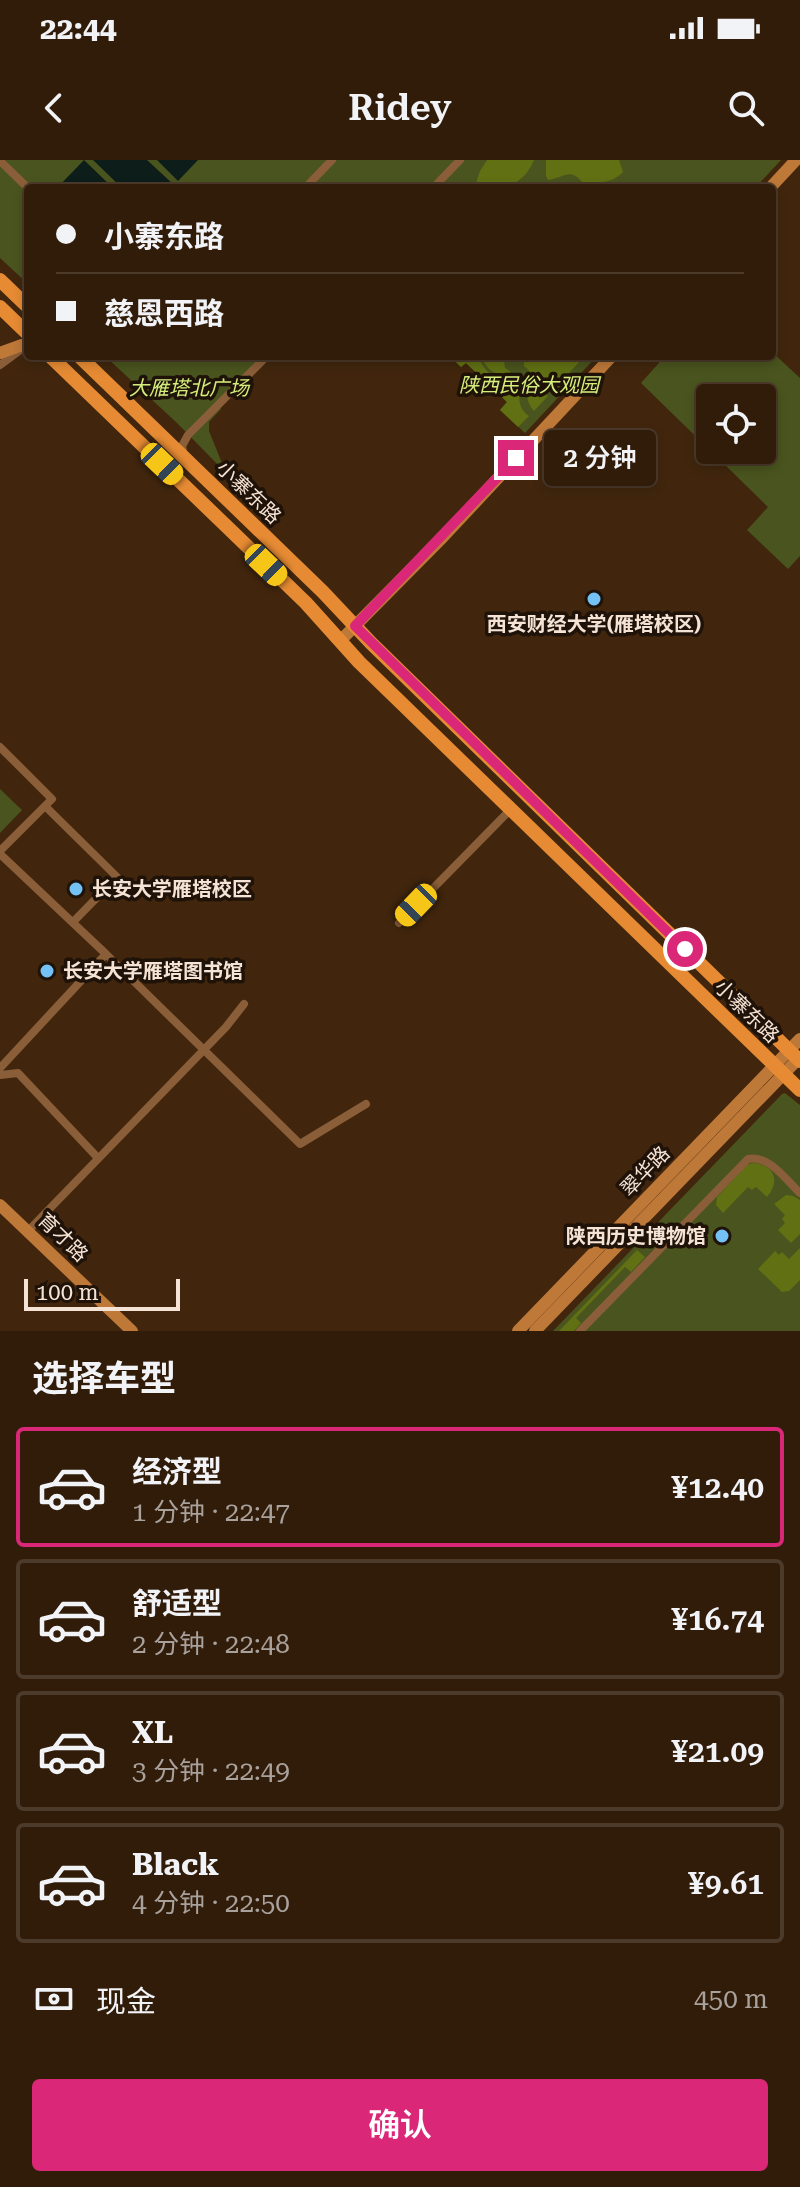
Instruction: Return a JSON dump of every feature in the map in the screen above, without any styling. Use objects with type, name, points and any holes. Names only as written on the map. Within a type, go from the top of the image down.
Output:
[{"type":"main road","points":[[774,184],[796,160]]},
{"type":"main road","points":[[0,280],[24,303]]},
{"type":"main road","points":[[0,307],[24,330]]},
{"type":"main road","points":[[0,353],[24,345]]},
{"type":"main road","name":"小寨东路","points":[[54,360],[306,603],[340,641],[800,1090]]},
{"type":"main road","name":"小寨东路","points":[[83,360],[797,1057]]},
{"type":"main road","points":[[340,641],[608,360]]},
{"type":"main road","name":"翠华路","points":[[518,1331],[779,1070],[797,1057],[800,1039]]},
{"type":"main road","name":"翠华路","points":[[535,1331],[779,1070]]},
{"type":"main road","name":"育才路","points":[[0,1205],[132,1331]]},
{"type":"street","points":[[309,184],[332,160]]},
{"type":"street","points":[[437,184],[460,160]]},
{"type":"street","points":[[0,161],[24,184]]},
{"type":"street","points":[[0,365],[24,348]]},
{"type":"street","points":[[186,459],[182,446],[189,434],[263,360]]},
{"type":"street","points":[[0,747],[52,799],[0,853],[300,1144],[366,1104]]},
{"type":"street","points":[[45,806],[117,877],[73,922]]},
{"type":"street","points":[[399,923],[511,808]]},
{"type":"street","points":[[0,1068],[106,954]]},
{"type":"street","points":[[28,1231],[226,1027],[244,1004]]},
{"type":"street","points":[[0,1075],[18,1073],[98,1158]]},
{"type":"street","points":[[580,1331],[748,1159],[768,1163],[800,1193]]},
{"type":"green space","points":[[0,160],[781,160],[759,184],[24,184],[24,280],[0,258]]},
{"type":"green space","points":[[487,160],[534,160],[523,177],[512,184],[476,184]]},
{"type":"green space","points":[[546,160],[619,160],[623,172],[604,182],[582,182],[570,174],[548,180]]},
{"type":"green space","points":[[776,356],[800,378],[800,556],[788,569],[747,530],[768,507],[724,464],[776,464],[776,384],[696,384],[696,437],[641,383],[661,360],[776,360]]},
{"type":"green space","name":"大雁塔北广场","points":[[109,360],[263,360],[218,405],[221,409],[209,422],[209,431],[226,473]]},
{"type":"green space","name":"陕西民俗大观园","points":[[454,360],[593,360],[525,433],[500,410],[507,402],[466,363],[461,367]]},
{"type":"green space","points":[[454,360],[480,360],[487,371],[498,377],[522,376],[520,404],[529,416],[518,427],[500,410],[507,402],[466,363],[461,367]]},
{"type":"green space","points":[[483,360],[504,360],[505,368],[511,372],[493,372]]},
{"type":"green space","points":[[524,360],[581,360],[551,392],[524,366]]},
{"type":"green space","points":[[535,384],[548,396],[534,411],[527,393],[529,387]]},
{"type":"green space","points":[[0,789],[22,810],[0,833]]},
{"type":"green space","name":"陕西历史博物馆","points":[[785,1093],[800,1105],[800,1331],[553,1331],[782,1094]]},
{"type":"green space","points":[[752,1163],[766,1166],[773,1174],[771,1191],[767,1197],[756,1187],[752,1190],[748,1187],[723,1213],[716,1205],[717,1197]]},
{"type":"green space","points":[[786,1195],[800,1200],[800,1234],[791,1243],[778,1230],[785,1223],[782,1219],[785,1215],[774,1204]]},
{"type":"green space","points":[[800,1248],[800,1280],[789,1291],[782,1292],[758,1269],[775,1251],[779,1255],[782,1252],[789,1259]]},
{"type":"green space","points":[[637,1250],[645,1257],[631,1272],[625,1267],[576,1318],[581,1323],[574,1331],[559,1331]]},
{"type":"water","points":[[84,160],[109,184],[61,184]]},
{"type":"water","points":[[93,160],[147,160],[173,184],[118,184]]},
{"type":"water","points":[[157,160],[198,160],[178,181]]},
{"type":"place","name":"西安财经大学(雁塔校区)","points":[[594,599]]},
{"type":"place","name":"长安大学雁塔校区","points":[[76,889]]},
{"type":"place","name":"长安大学雁塔图书馆","points":[[47,971]]},
{"type":"place","name":"陕西历史博物馆","points":[[722,1236]]},
{"type":"route","points":[[516,458],[355,626],[685,949]]}]
